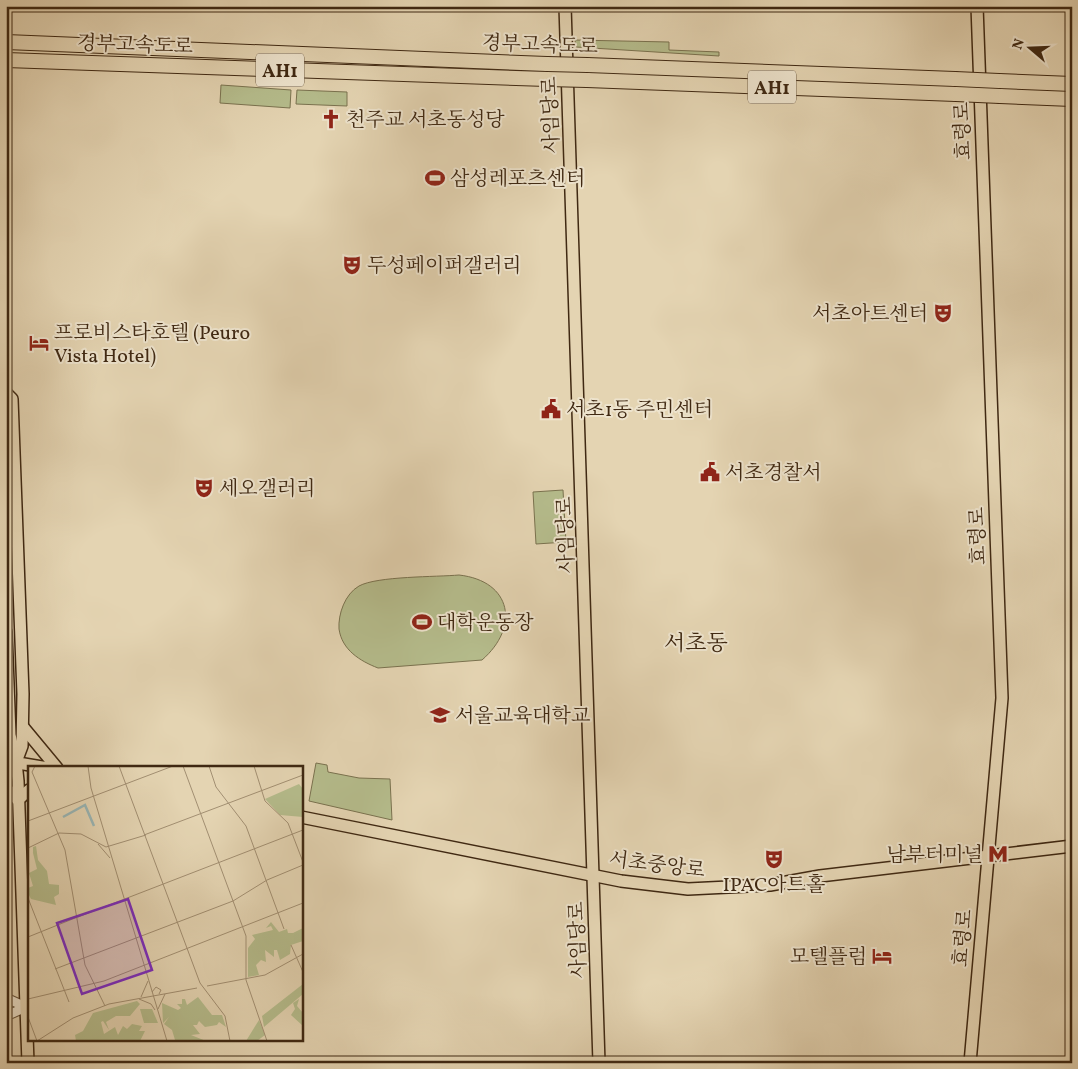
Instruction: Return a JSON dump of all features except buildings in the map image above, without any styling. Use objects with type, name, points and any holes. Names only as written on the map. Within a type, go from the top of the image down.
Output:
[{"type":"highway","name":"경부고속도로","points":[[10,43],[1072,84]]},
{"type":"highway","name":"경부고속도로","points":[[10,60],[1072,99]]},
{"type":"main road","name":"사임당로","points":[[565,6],[600,1063]]},
{"type":"main road","name":"효령로","points":[[970,1063],[1002,698],[977,6]]},
{"type":"main road","points":[[6,393],[12,398],[23,727],[22,746],[11,762]]},
{"type":"main road","points":[[6,632],[11,762],[18,800],[28,1063]]},
{"type":"main road","points":[[23,727],[55,766]]},
{"type":"main road","points":[[11,762],[36,766]]},
{"type":"main road","points":[[6,788],[18,800]]},
{"type":"main road","points":[[18,800],[28,791]]},
{"type":"main road","name":"서초중앙로","points":[[302,817],[648,885],[714,889],[770,885],[820,876],[1072,846]]},
{"type":"street","points":[[6,998],[26,1007]]},
{"type":"street","points":[[6,1016],[26,1007]]},
{"type":"green space","points":[[575,40],[669,42],[669,50],[719,52],[719,56],[576,47]]},
{"type":"green space","points":[[221,85],[291,90],[290,108],[220,103]]},
{"type":"green space","points":[[297,90],[347,92],[347,106],[296,104]]},
{"type":"green space","points":[[563,490],[566,542],[536,544],[533,492]]},
{"type":"green space","name":"대학운동장","points":[[459,575],[477,579],[490,586],[500,596],[505,607],[502,634],[494,647],[482,660],[378,668],[353,654],[344,643],[339,629],[341,611],[346,599],[359,586],[379,580]]},
{"type":"green space","points":[[316,763],[327,765],[328,772],[359,778],[390,779],[392,820],[309,801]]},
{"type":"place","name":"천주교 서초동성당","points":[[331,119]]},
{"type":"place","name":"삼성레포츠센터","points":[[435,178]]},
{"type":"place","name":"두성페이퍼갤러리","points":[[352,265]]},
{"type":"place","name":"서초아트센터","points":[[943,313]]},
{"type":"place","name":"프로비스타호텔 (Peuro Vista Hotel)","points":[[39,343]]},
{"type":"place","name":"서초1동 주민센터","points":[[551,409]]},
{"type":"place","name":"서초경찰서","points":[[710,472]]},
{"type":"place","name":"세오갤러리","points":[[204,488]]},
{"type":"place","name":"대학운동장","points":[[422,622]]},
{"type":"place","name":"서울교육대학교","points":[[440,715]]},
{"type":"place","name":"남부터미널","points":[[998,854]]},
{"type":"place","name":"IPAC아트홀","points":[[774,859]]},
{"type":"place","name":"모텔플럼","points":[[882,956]]},
{"type":"district","name":"서초동","points":[[696,642]]}]
